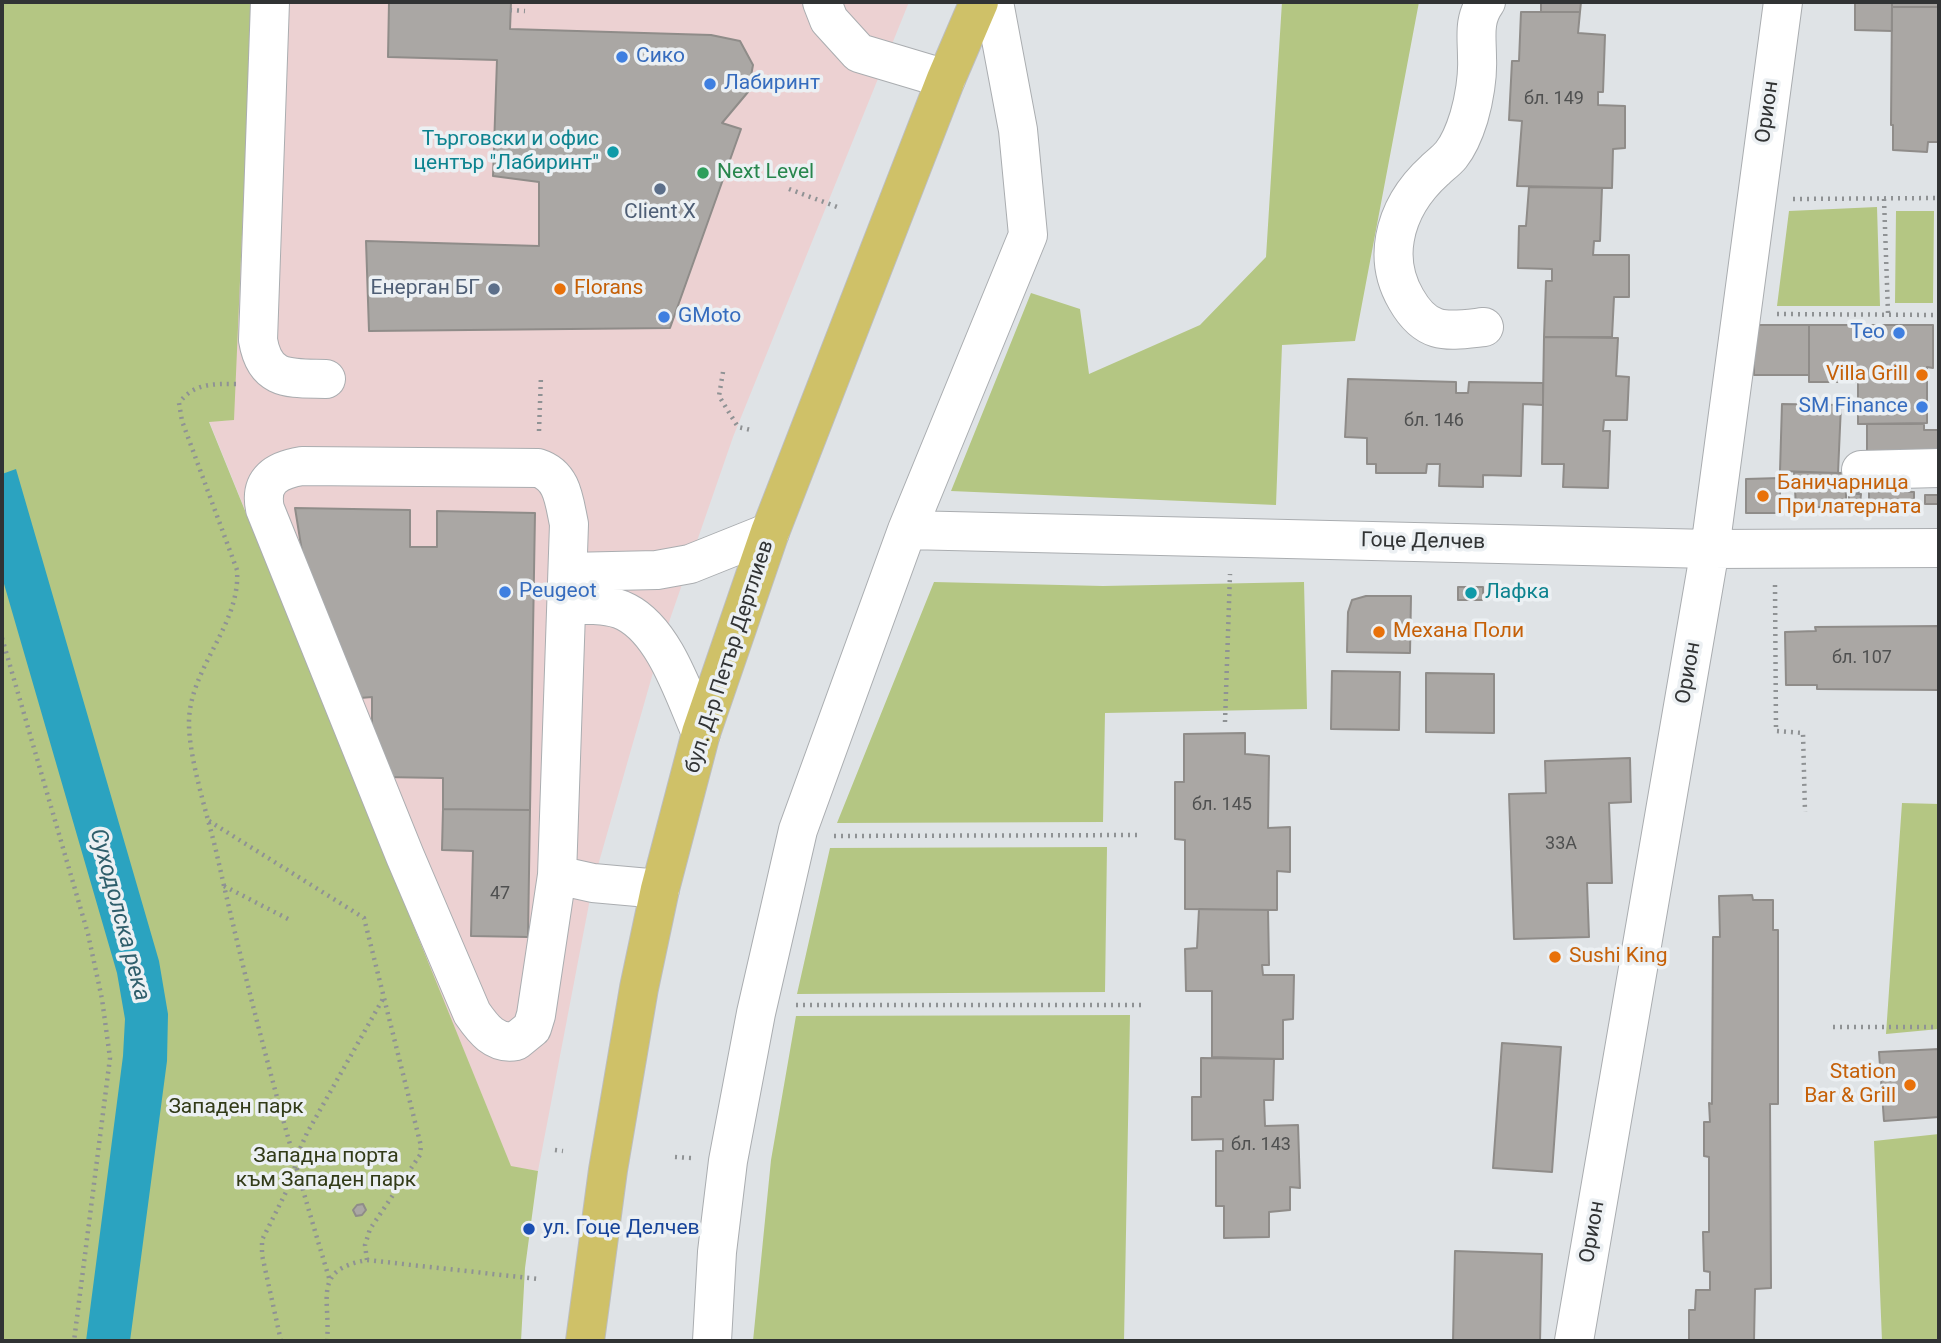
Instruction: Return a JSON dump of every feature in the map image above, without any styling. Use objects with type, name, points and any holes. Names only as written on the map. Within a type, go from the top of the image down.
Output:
[{"type":"main road","name":"бул. Д-р Петър Дертлиев","points":[[586,1341],[610,1152],[639,988],[660,889],[701,733],[770,533],[946,79],[979,2]]},
{"type":"street","points":[[270,2],[258,340],[260,353],[267,366],[277,374],[290,378],[326,379]]},
{"type":"street","points":[[712,1341],[717,1252],[728,1161],[755,1013],[798,830],[907,530],[1028,235],[1018,130],[993,2]]},
{"type":"street","points":[[1484,327],[1451,330],[1428,326],[1410,306],[1398,284],[1392,253],[1399,218],[1411,196],[1450,156],[1470,114],[1478,61],[1475,30],[1486,2]]},
{"type":"street","points":[[1777,2],[1783,2]]},
{"type":"street","name":"Орион","points":[[1574,1341],[1710,549],[1783,2]]},
{"type":"street","points":[[826,8],[859,53],[946,79]]},
{"type":"street","points":[[302,466],[538,468],[547,471],[559,483],[569,524],[556,875],[532,1028],[522,1038],[509,1043],[500,1041],[482,1027],[472,1013],[400,844],[265,509],[264,490],[271,478],[284,469],[302,466]]},
{"type":"street","points":[[1861,470],[1939,468]]},
{"type":"street","name":"Гоце Делчев","points":[[907,530],[1710,549],[1939,548]]},
{"type":"street","points":[[568,588],[690,564],[770,533]]},
{"type":"street","points":[[568,588],[598,605],[625,611],[646,626],[671,664],[701,733]]},
{"type":"street","points":[[556,875],[593,883],[660,889]]},
{"type":"path","points":[[510,10],[525,11]]},
{"type":"path","points":[[789,189],[840,208]]},
{"type":"path","points":[[1756,199],[1939,198]]},
{"type":"path","points":[[1884,199],[1888,313]]},
{"type":"path","points":[[1741,314],[1939,315]]},
{"type":"path","points":[[267,366],[242,383],[199,386],[191,390],[179,403],[181,421],[231,552],[239,588],[196,687],[189,722],[192,751],[224,886],[295,1165],[330,1281],[327,1296],[327,1341]]},
{"type":"path","points":[[723,373],[719,396],[737,427],[751,430]]},
{"type":"path","points":[[539,434],[541,376]]},
{"type":"path","points":[[1225,722],[1231,538]]},
{"type":"path","points":[[1774,549],[1776,731],[1803,733],[1805,812]]},
{"type":"path","points":[[2,638],[88,934],[102,999],[110,1058],[74,1341]]},
{"type":"path","points":[[209,821],[364,918],[421,1146],[419,1155],[370,1229],[365,1240],[367,1260]]},
{"type":"path","points":[[829,836],[1140,835]]},
{"type":"path","points":[[224,886],[288,919]]},
{"type":"path","points":[[281,1341],[262,1247],[265,1231],[283,1198],[307,1133],[384,997]]},
{"type":"path","points":[[788,1005],[1144,1005]]},
{"type":"path","points":[[1833,1027],[1939,1027]]},
{"type":"path","points":[[555,1150],[563,1151]]},
{"type":"path","points":[[330,1281],[341,1268],[367,1260],[538,1279]]},
{"type":"shaded area","points":[[252,2],[909,2],[733,437],[660,648],[593,883],[538,1171],[511,1167],[209,421],[233,420]]},
{"type":"green space","name":"Западен парк","points":[[2,2],[252,2],[234,420],[209,422],[511,1166],[538,1171],[525,1268],[521,1341],[2,1341]]},
{"type":"green space","points":[[1282,2],[1419,2],[1355,341],[1282,345],[1276,505],[951,491],[1031,293],[1080,309],[1089,374],[1200,325],[1266,257]]},
{"type":"green space","points":[[1877,207],[1880,306],[1777,306],[1789,211]]},
{"type":"green space","points":[[1896,211],[1934,211],[1933,303],[1895,303]]},
{"type":"green space","points":[[934,582],[1103,586],[1304,582],[1307,709],[1105,713],[1103,822],[837,823]]},
{"type":"green space","points":[[1902,803],[1939,804],[1939,1029],[1886,1034]]},
{"type":"green space","points":[[1107,847],[1105,992],[797,994],[830,848]]},
{"type":"green space","points":[[1130,1015],[1124,1341],[753,1341],[771,1160],[796,1016]]},
{"type":"green space","points":[[1939,1134],[1939,1341],[1882,1341],[1874,1141]]},
{"type":"water","name":"Суходолска река","points":[[16,469],[159,961],[168,1014],[167,1061],[130,1341],[86,1341],[123,1056],[125,1019],[117,973],[2,577],[2,474]]},
{"type":"building","name":"Търговски и офис център \"Лабиринт\"","points":[[389,2],[511,2],[510,29],[711,35],[740,41],[753,65],[748,92],[722,123],[741,129],[670,328],[369,331],[366,241],[539,246],[539,182],[493,176],[497,60],[388,57]]},
{"type":"building","points":[[1541,2],[1581,2],[1580,12],[1541,12]]},
{"type":"building","points":[[1855,2],[1892,2],[1892,31],[1855,30]]},
{"type":"building","points":[[1892,2],[1939,2],[1939,7],[1892,7]]},
{"type":"building","points":[[1892,7],[1939,7],[1939,142],[1928,142],[1927,152],[1893,150]]},
{"type":"building","points":[[1521,12],[1580,12],[1578,33],[1605,35],[1603,92],[1598,92],[1598,105],[1625,106],[1625,148],[1613,149],[1612,188],[1517,186],[1522,121],[1509,120],[1512,61],[1519,61]]},
{"type":"building","points":[[1529,187],[1602,188],[1600,241],[1594,241],[1593,255],[1629,255],[1629,297],[1614,297],[1612,337],[1544,337],[1546,281],[1552,281],[1552,269],[1518,268],[1519,226],[1526,226]]},
{"type":"building","points":[[1754,325],[1809,325],[1809,375],[1754,375]]},
{"type":"building","points":[[1809,325],[1933,325],[1933,368],[1927,367],[1927,423],[1858,424],[1858,382],[1809,382]]},
{"type":"building","points":[[1544,337],[1618,338],[1616,376],[1629,377],[1627,420],[1604,420],[1603,431],[1610,431],[1608,488],[1563,487],[1564,464],[1542,464]]},
{"type":"building","points":[[1348,379],[1456,382],[1456,393],[1468,393],[1469,382],[1543,383],[1543,405],[1523,404],[1521,476],[1483,475],[1483,487],[1439,486],[1440,464],[1427,464],[1426,473],[1376,473],[1376,464],[1367,464],[1367,438],[1345,437]]},
{"type":"building","points":[[1782,404],[1841,405],[1838,473],[1780,471]]},
{"type":"building","points":[[1867,424],[1924,424],[1924,430],[1938,430],[1938,462],[1867,457]]},
{"type":"building","points":[[1794,472],[1845,473],[1845,481],[1860,482],[1859,492],[1846,492],[1846,507],[1796,507]]},
{"type":"building","name":"Баничарница При латерната","points":[[1780,478],[1780,513],[1746,513],[1746,479]]},
{"type":"building","points":[[1869,491],[1914,492],[1914,506],[1869,505]]},
{"type":"building","points":[[1849,494],[1861,494],[1860,505],[1849,505]]},
{"type":"building","points":[[1925,495],[1939,495],[1939,504],[1925,504]]},
{"type":"building","points":[[295,508],[410,510],[410,547],[437,547],[437,511],[535,513],[530,810],[443,809],[443,778],[383,777],[372,750],[372,697],[360,698],[309,595]]},
{"type":"building","name":"Лафка","points":[[1458,587],[1483,587],[1483,600],[1458,600]]},
{"type":"building","name":"Механа Поли","points":[[1366,596],[1411,596],[1410,653],[1347,652],[1348,612],[1352,600]]},
{"type":"building","points":[[1939,626],[1939,690],[1817,689],[1817,685],[1786,685],[1785,632],[1816,631],[1815,627]]},
{"type":"building","points":[[1332,671],[1400,672],[1399,730],[1331,729]]},
{"type":"building","points":[[1426,673],[1494,674],[1494,733],[1426,732]]},
{"type":"building","points":[[1245,733],[1245,754],[1269,756],[1268,828],[1290,827],[1290,872],[1277,871],[1277,910],[1185,909],[1185,840],[1175,839],[1175,782],[1184,782],[1184,734]]},
{"type":"building","points":[[1630,758],[1631,802],[1609,803],[1612,883],[1587,883],[1589,937],[1514,939],[1509,794],[1546,793],[1545,761]]},
{"type":"building","points":[[443,809],[530,810],[528,937],[471,936],[473,851],[442,850]]},
{"type":"building","points":[[1752,895],[1753,900],[1773,900],[1773,930],[1778,930],[1778,1104],[1770,1104],[1771,1288],[1755,1289],[1754,1341],[1689,1341],[1689,1310],[1695,1310],[1696,1290],[1710,1290],[1710,1272],[1704,1271],[1703,1232],[1709,1232],[1709,1157],[1704,1156],[1704,1122],[1710,1122],[1709,1103],[1712,1104],[1713,937],[1720,937],[1719,896]]},
{"type":"building","points":[[1199,909],[1268,910],[1269,965],[1262,965],[1263,975],[1294,975],[1293,1019],[1283,1020],[1283,1059],[1212,1057],[1212,991],[1186,991],[1185,949],[1197,948]]},
{"type":"building","points":[[1502,1043],[1561,1047],[1552,1172],[1493,1168]]},
{"type":"building","name":"Station Bar & Grill","points":[[1939,1049],[1939,1117],[1884,1121],[1879,1052]]},
{"type":"building","points":[[1201,1058],[1274,1059],[1273,1100],[1264,1100],[1265,1126],[1298,1125],[1300,1188],[1290,1187],[1290,1210],[1269,1212],[1269,1237],[1224,1238],[1224,1206],[1216,1206],[1216,1151],[1223,1151],[1223,1139],[1192,1140],[1192,1097],[1201,1097]]},
{"type":"building","points":[[363,1204],[366,1210],[362,1215],[356,1216],[353,1210],[357,1205]]},
{"type":"building","points":[[1455,1251],[1542,1254],[1540,1341],[1453,1341]]},
{"type":"place","name":"Сико","points":[[622,57]]},
{"type":"place","name":"Лабиринт","points":[[710,84]]},
{"type":"place","name":"Търговски и офис център \"Лабиринт\"","points":[[613,152]]},
{"type":"place","name":"Next Level","points":[[703,173]]},
{"type":"place","name":"Client X","points":[[660,189]]},
{"type":"place","name":"Енерган БГ","points":[[494,289]]},
{"type":"place","name":"Florans","points":[[560,289]]},
{"type":"place","name":"GMoto","points":[[664,317]]},
{"type":"place","name":"Teo","points":[[1899,333]]},
{"type":"place","name":"Villa Grill","points":[[1922,375]]},
{"type":"place","name":"SM Finance","points":[[1922,407]]},
{"type":"place","name":"Баничарница При латерната","points":[[1763,496]]},
{"type":"place","name":"Peugeot","points":[[505,592]]},
{"type":"place","name":"Лафка","points":[[1471,593]]},
{"type":"place","name":"Механа Поли","points":[[1379,632]]},
{"type":"place","name":"Sushi King","points":[[1555,957]]},
{"type":"place","name":"Station Bar & Grill","points":[[1910,1085]]},
{"type":"place","name":"ул. Гоце Делчев","points":[[529,1229]]},
{"type":"park label","name":"Западна порта към Западен парк","points":[[326,1169]]}]
